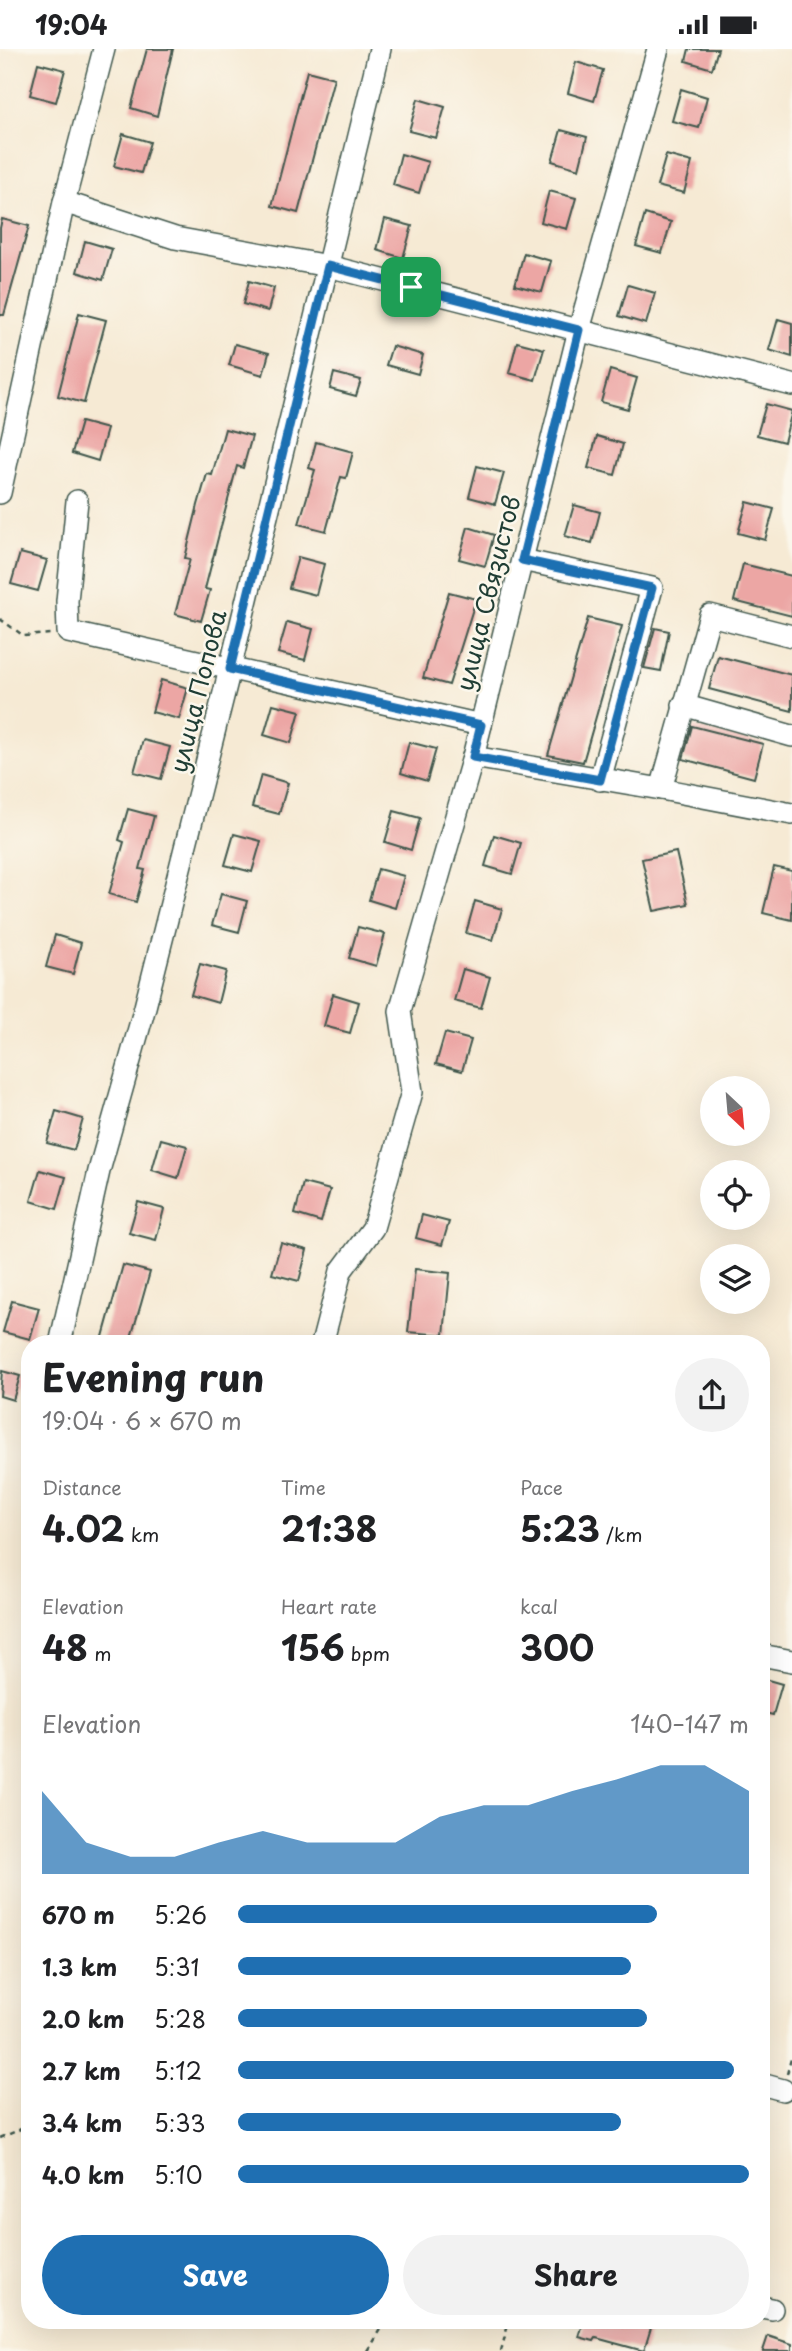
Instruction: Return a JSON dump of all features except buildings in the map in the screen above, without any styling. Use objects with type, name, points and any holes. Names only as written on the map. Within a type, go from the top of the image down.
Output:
[{"type":"street","points":[[0,493],[64,202],[104,49]]},
{"type":"street","name":"улица Попова","points":[[62,1335],[99,1171],[145,1007],[230,669],[380,49]]},
{"type":"street","name":"улица Связистов","points":[[324,1335],[341,1271],[373,1228],[412,1092],[400,1011],[473,757],[579,330],[659,49]]},
{"type":"street","points":[[64,202],[176,238],[328,266],[792,384]]},
{"type":"street","points":[[77,501],[67,601],[68,632],[481,725]]},
{"type":"street","points":[[522,560],[652,588],[600,780]]},
{"type":"street","points":[[661,789],[710,615],[792,636]]},
{"type":"street","points":[[683,705],[792,736]]},
{"type":"street","points":[[473,757],[792,814]]},
{"type":"street","points":[[770,1657],[792,1661]]},
{"type":"street","points":[[770,2086],[783,2090]]},
{"type":"path","points":[[0,619],[24,636],[68,632]]},
{"type":"path","points":[[0,2138],[21,2129]]},
{"type":"path","points":[[368,2351],[381,2329]]},
{"type":"path","points":[[501,2351],[507,2329]]},
{"type":"route","points":[[328,266],[411,287],[579,330],[522,560],[652,588],[600,780],[473,757],[481,725],[230,669],[328,266]]}]
